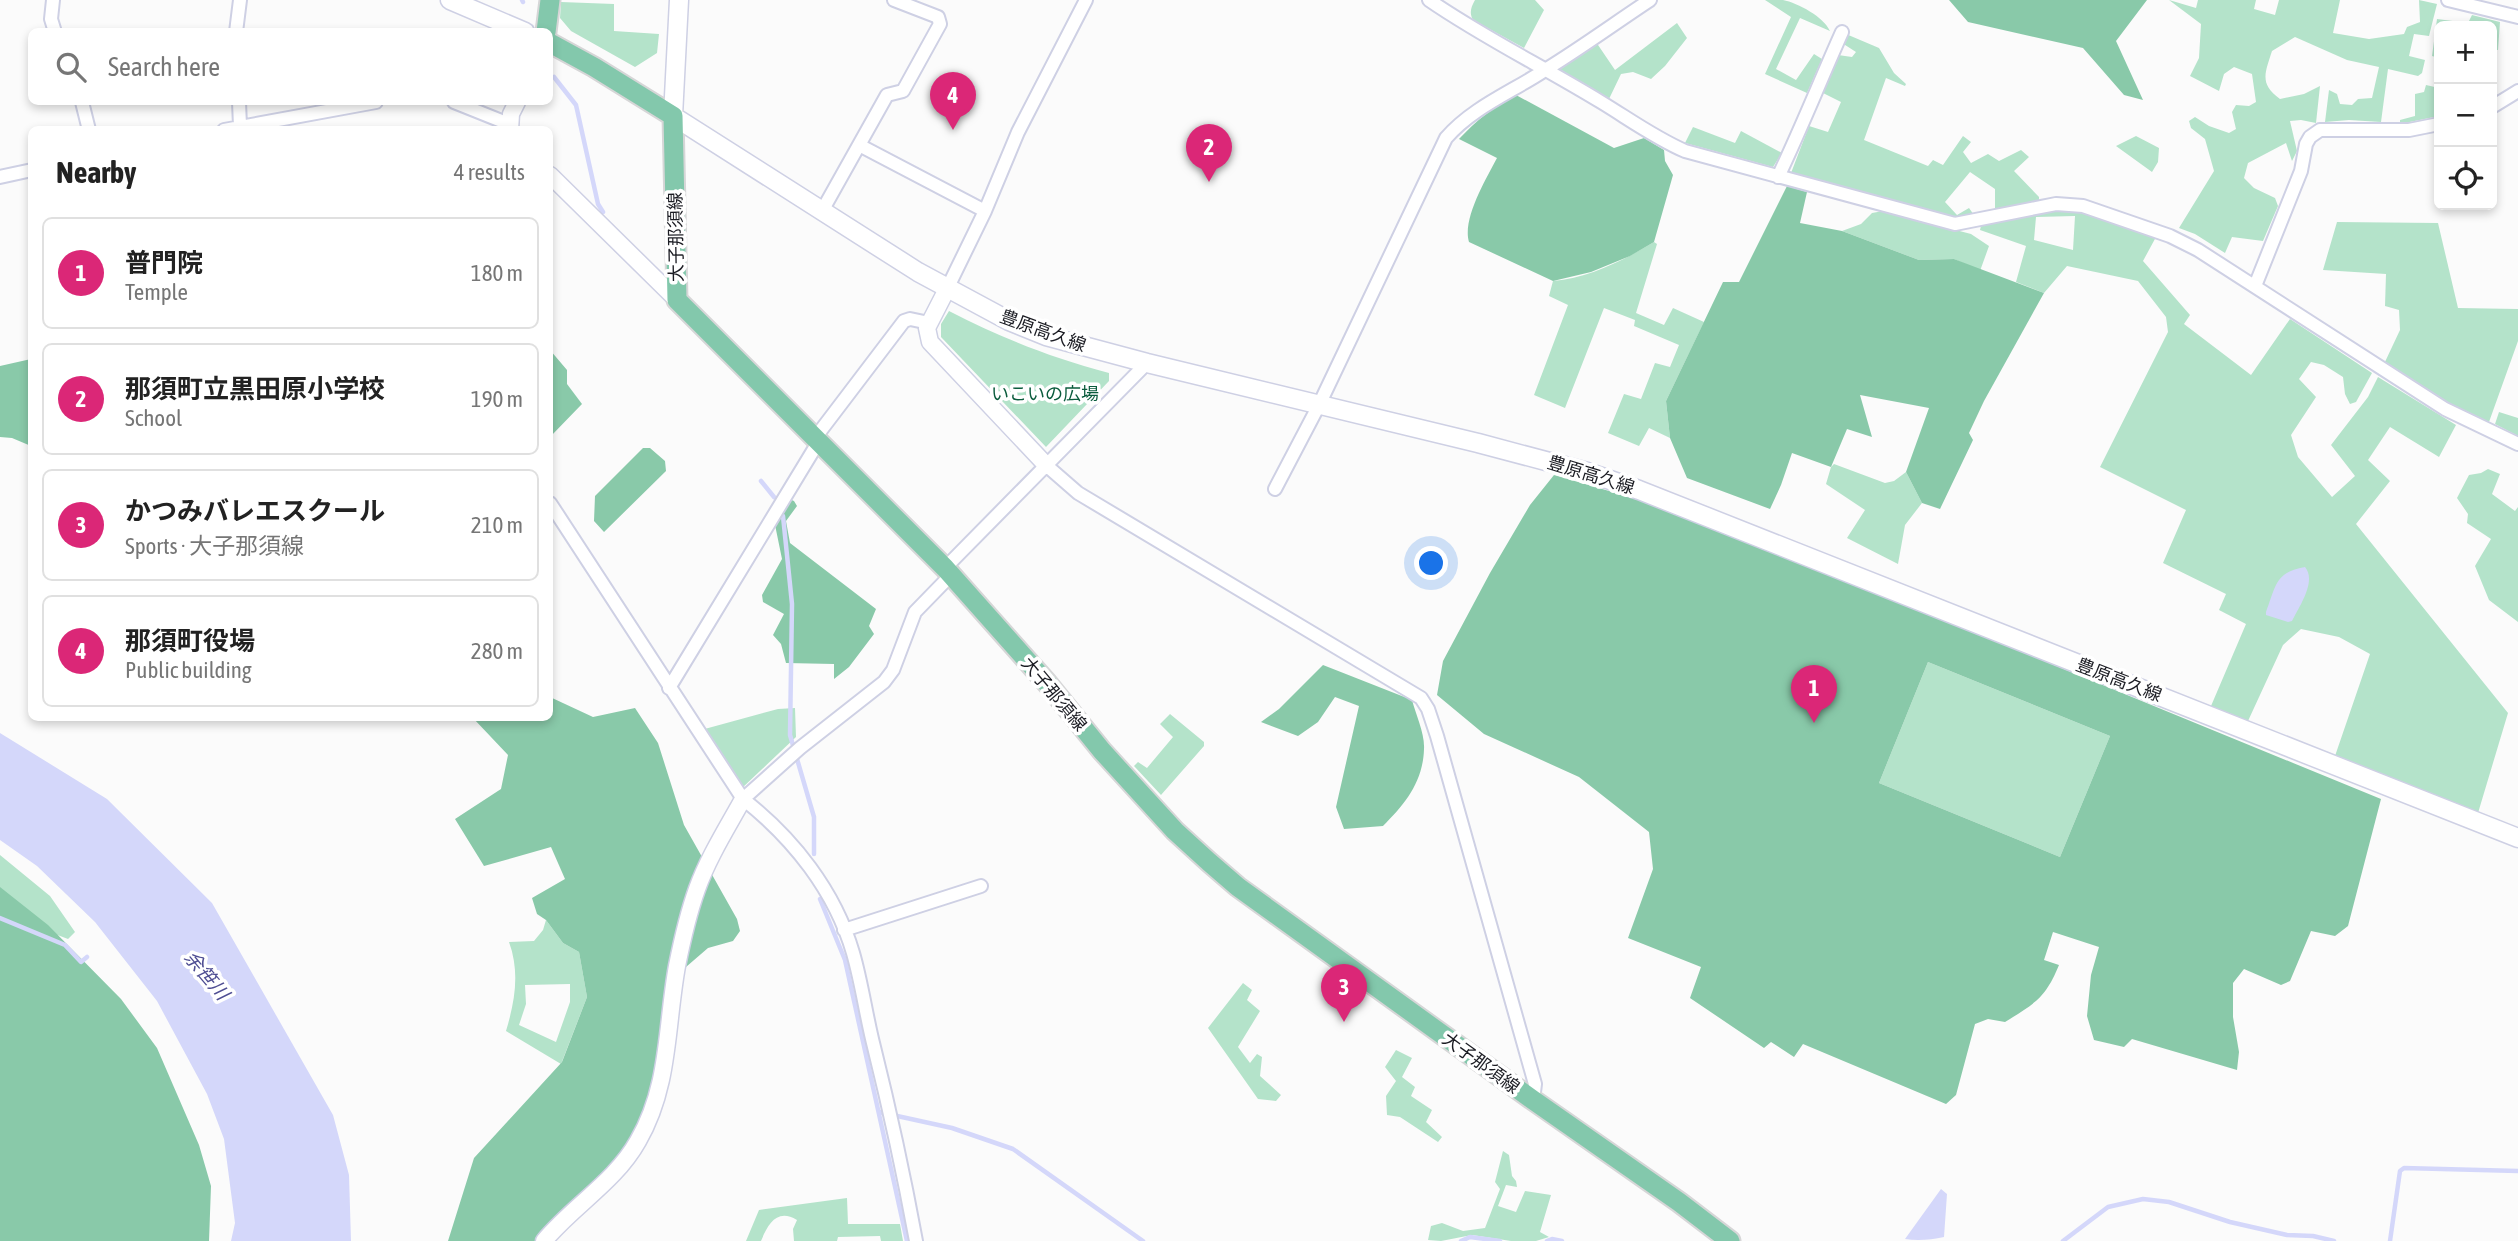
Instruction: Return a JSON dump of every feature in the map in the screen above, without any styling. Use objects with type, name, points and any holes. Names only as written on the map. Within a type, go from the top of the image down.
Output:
[{"type":"main road","points":[[450,0],[516,28]]},
{"type":"main road","points":[[547,28],[550,0]]},
{"type":"main road","points":[[553,45],[673,117],[679,0]]},
{"type":"main road","name":"豊原高久線","points":[[673,117],[947,289],[1009,321],[1046,336],[1587,472],[1639,490],[2518,838]]},
{"type":"main road","name":"大子那須線","points":[[673,117],[677,300],[948,571],[1047,683],[1102,751],[1175,831],[1238,887],[1730,1241]]},
{"type":"street","points":[[53,0],[51,19],[54,28]]},
{"type":"street","points":[[236,28],[240,0]]},
{"type":"street","points":[[822,211],[887,95],[903,91],[940,24],[939,17],[894,0]]},
{"type":"street","points":[[1086,0],[1018,132],[985,211],[929,323],[927,335],[930,342],[1047,466],[1078,493],[1421,698],[1428,709],[1437,736],[1535,1084],[1533,1100]]},
{"type":"street","points":[[1429,0],[1663,142],[1685,151],[1955,224],[2056,204],[2083,206],[2185,243],[2445,409],[2518,444]]},
{"type":"street","points":[[1275,489],[1319,405],[1446,138],[1480,108],[1545,70],[1650,0]]},
{"type":"street","points":[[2448,0],[2518,17]]},
{"type":"street","points":[[1778,177],[1804,125],[1842,32]]},
{"type":"street","points":[[2497,104],[2518,91]]},
{"type":"street","points":[[83,105],[88,126]]},
{"type":"street","points":[[239,105],[240,126],[359,105]]},
{"type":"street","points":[[461,105],[508,126]]},
{"type":"street","points":[[510,126],[516,105]]},
{"type":"street","points":[[2255,286],[2301,171],[2310,137],[2320,130],[2409,130],[2434,125]]},
{"type":"street","points":[[859,145],[985,211]]},
{"type":"street","points":[[0,177],[28,171]]},
{"type":"street","points":[[553,178],[677,300]]},
{"type":"street","points":[[669,688],[817,440],[904,321],[910,319],[929,323]]},
{"type":"street","points":[[544,1241],[555,1227],[613,1177],[639,1140],[654,1110],[664,1070],[677,968],[686,928],[698,888],[743,799],[800,748],[884,682],[893,670],[915,612],[948,571],[1146,363]]},
{"type":"street","points":[[553,508],[743,799],[766,817],[802,856],[822,885],[845,930],[853,953],[888,1104],[916,1241]]},
{"type":"street","points":[[845,930],[981,886]]},
{"type":"green space","points":[[1475,0],[1535,0],[1544,10],[1524,48],[1473,20],[1471,10]]},
{"type":"green space","points":[[1765,0],[1783,0],[1803,7],[1822,21],[1830,31],[1800,18],[1776,69],[1796,80],[1814,54],[1822,59],[1807,93],[1765,74],[1791,17]]},
{"type":"green space","points":[[1949,0],[2147,0],[2116,41],[2143,100],[2124,95],[2083,48],[1968,22]]},
{"type":"green space","points":[[2169,0],[2196,8],[2198,0],[2256,0],[2254,9],[2275,15],[2279,0],[2340,0],[2333,33],[2369,39],[2404,34],[2407,27],[2420,22],[2419,0],[2437,4],[2429,36],[2414,34],[2409,56],[2425,60],[2422,73],[2418,76],[2388,69],[2381,122],[2325,122],[2329,90],[2337,94],[2340,104],[2352,105],[2358,99],[2372,98],[2379,67],[2347,60],[2295,37],[2272,51],[2266,83],[2273,94],[2280,99],[2304,94],[2320,86],[2316,123],[2290,121],[2297,151],[2292,161],[2286,143],[2248,163],[2244,178],[2254,188],[2275,198],[2278,206],[2263,241],[2232,237],[2225,253],[2195,234],[2179,228],[2214,171],[2205,139],[2191,128],[2189,121],[2195,117],[2209,126],[2229,133],[2236,129],[2232,112],[2236,105],[2249,106],[2256,102],[2252,74],[2234,67],[2224,74],[2219,91],[2190,76],[2199,58],[2201,24]]},
{"type":"green space","points":[[561,2],[614,4],[614,31],[659,34],[657,53],[635,67],[571,31],[560,18]]},
{"type":"green space","points":[[2472,15],[2496,21],[2469,21]]},
{"type":"green space","points":[[2497,21],[2500,22],[2497,50]]},
{"type":"green space","points":[[1677,23],[1687,38],[1665,66],[1651,79],[1633,72],[1621,74],[1609,99],[1561,70],[1561,64],[1596,42],[1615,70]]},
{"type":"green space","points":[[1846,34],[1879,48],[1894,73],[1906,84],[1905,86],[1886,78],[1864,140],[1928,166],[1933,160],[1943,165],[1963,136],[1971,142],[1963,152],[1971,163],[1988,154],[1999,161],[2021,150],[2029,157],[2014,171],[2039,197],[2039,202],[1995,210],[1995,189],[1970,172],[1945,202],[1957,215],[1969,208],[1974,215],[1955,220],[1791,173],[1809,126],[1828,132],[1841,102],[1821,92],[1838,55],[1852,57],[1856,52],[1842,43]]},
{"type":"green space","points":[[2426,85],[2434,87],[2434,117],[2400,124],[2400,120],[2415,116],[2415,94],[2424,92]]},
{"type":"green space","points":[[1516,95],[1614,148],[1644,138],[1664,150],[1665,161],[1673,175],[1654,242],[1630,256],[1591,272],[1553,281],[1469,242],[1472,211],[1497,158],[1459,139],[1486,114]]},
{"type":"green space","points":[[1693,127],[1735,143],[1741,131],[1782,153],[1773,167],[1685,143]]},
{"type":"green space","points":[[2136,136],[2159,148],[2158,162],[2152,172],[2116,146]]},
{"type":"green space","points":[[1787,186],[1807,192],[1800,223],[1842,231],[1919,260],[1954,259],[2044,293],[1984,401],[1969,433],[1973,440],[1940,509],[1922,503],[1906,472],[1929,408],[1860,395],[1872,437],[1847,429],[1831,467],[1792,453],[1770,509],[1687,478],[1670,438],[1666,401],[1723,282],[1739,282]]},
{"type":"green space","points":[[1883,211],[1971,234],[1989,246],[1980,271],[1954,259],[1919,260],[1842,231],[1861,224],[1872,213]]},
{"type":"green space","points":[[2070,211],[2088,214],[2156,237],[2143,261],[2190,315],[2184,324],[2251,375],[2290,319],[2372,373],[2356,402],[2350,404],[2345,394],[2343,377],[2324,365],[2311,362],[2299,379],[2316,397],[2291,435],[2298,457],[2332,497],[2355,476],[2331,445],[2368,397],[2378,377],[2456,425],[2439,457],[2390,427],[2368,460],[2390,481],[2356,524],[2508,713],[2478,813],[2335,756],[2370,654],[2339,637],[2301,629],[2283,645],[2248,721],[2211,706],[2246,624],[2219,610],[2226,594],[2163,563],[2186,510],[2100,467],[2168,332],[2166,317],[2138,281],[2067,266],[2044,293],[2016,282],[2026,246],[1980,230],[1981,226],[2041,212]],"holes":[[[2075,216],[2073,250],[2034,240],[2036,217]]]},
{"type":"green space","points":[[2337,222],[2438,223],[2458,308],[2518,309],[2518,341],[2489,422],[2443,401],[2384,364],[2400,330],[2399,310],[2385,306],[2386,274],[2323,270]]},
{"type":"green space","points":[[1654,242],[1657,244],[1636,313],[1664,325],[1673,308],[1704,322],[1666,401],[1670,438],[1649,428],[1639,446],[1608,433],[1624,394],[1641,399],[1655,363],[1670,367],[1679,345],[1634,326],[1635,320],[1604,308],[1565,408],[1534,395],[1568,305],[1549,296],[1553,281],[1606,267]]},
{"type":"green space","name":"いこいの広場","points":[[949,311],[1027,346],[1109,373],[1109,381],[1046,447],[941,337],[941,324]]},
{"type":"green space","points":[[553,354],[567,370],[567,384],[582,404],[553,434]]},
{"type":"green space","points":[[28,360],[28,445],[12,438],[0,437],[0,366]]},
{"type":"green space","points":[[2499,412],[2518,418],[2518,436],[2495,424]]},
{"type":"green space","points":[[643,448],[650,448],[665,461],[666,471],[604,532],[594,521],[595,496]]},
{"type":"green space","points":[[1834,464],[1885,483],[1894,481],[1906,472],[1922,503],[1905,525],[1898,564],[1847,538],[1865,510],[1826,484]]},
{"type":"green space","points":[[2488,469],[2500,474],[2492,494],[2515,511],[2518,507],[2518,622],[2489,600],[2475,566],[2491,539],[2467,523],[2468,514],[2457,498],[2469,475]]},
{"type":"green space","points":[[1554,475],[1678,511],[2381,799],[2348,926],[2335,936],[2311,931],[2290,981],[2281,985],[2244,969],[2233,983],[2233,1017],[2239,1052],[2237,1070],[2132,1039],[2124,1047],[2094,1040],[2087,1016],[2091,975],[2099,947],[2053,932],[2044,960],[2059,965],[2049,986],[2032,1005],[2005,1022],[1988,1019],[1975,1024],[1956,1095],[1946,1104],[1803,1044],[1794,1057],[1771,1042],[1764,1048],[1690,998],[1701,967],[1628,938],[1653,869],[1649,832],[1579,777],[1484,734],[1437,695],[1443,661],[1530,505]],"holes":[[[1928,662],[2110,736],[2060,857],[1879,783]]]},
{"type":"green space","points":[[787,498],[797,506],[786,521],[790,543],[876,609],[869,626],[874,634],[849,667],[834,679],[834,664],[786,663],[781,644],[773,635],[784,614],[763,602],[762,595],[782,559],[774,520]]},
{"type":"green space","points":[[1928,662],[2110,736],[2060,857],[1879,783]]},
{"type":"green space","points":[[1323,665],[1412,700],[1423,737],[1423,761],[1411,792],[1383,826],[1344,829],[1336,807],[1359,706],[1335,697],[1318,722],[1298,736],[1261,722],[1279,709]]},
{"type":"green space","points":[[553,698],[593,717],[635,708],[658,743],[684,825],[737,919],[740,931],[733,941],[708,948],[679,973],[657,1082],[627,1150],[542,1234],[548,1241],[448,1241],[474,1158],[562,1062],[587,997],[579,952],[563,943],[546,920],[537,914],[532,898],[565,879],[551,847],[484,866],[455,819],[501,789],[508,755],[476,721],[553,721]]},
{"type":"green space","points":[[795,708],[796,737],[741,789],[701,730],[778,709]]},
{"type":"green space","points":[[1170,714],[1204,742],[1204,746],[1161,795],[1134,766],[1138,762],[1147,768],[1173,737],[1160,724]]},
{"type":"green space","points":[[0,855],[50,896],[75,932],[68,939],[0,913]]},
{"type":"green space","points":[[0,887],[48,925],[121,999],[157,1048],[199,1145],[211,1186],[209,1241],[0,1241]]},
{"type":"green space","points":[[546,920],[563,943],[579,952],[587,997],[561,1064],[506,1031],[515,986],[509,942],[534,941],[543,930]],"holes":[[[570,984],[570,1002],[556,1042],[519,1025],[526,1004],[525,985]]]},
{"type":"green space","points":[[1243,983],[1252,990],[1247,1000],[1260,1011],[1238,1047],[1250,1063],[1257,1054],[1262,1057],[1260,1076],[1281,1095],[1276,1101],[1258,1099],[1208,1028]]},
{"type":"green space","points":[[1396,1050],[1412,1058],[1402,1077],[1415,1087],[1411,1096],[1432,1110],[1426,1122],[1442,1137],[1438,1142],[1400,1117],[1387,1115],[1386,1096],[1396,1081],[1385,1067]]},
{"type":"green space","points":[[1503,1151],[1509,1155],[1512,1176],[1517,1187],[1506,1185],[1498,1206],[1516,1212],[1525,1191],[1551,1195],[1540,1232],[1549,1237],[1536,1241],[1511,1241],[1472,1235],[1441,1241],[1428,1240],[1431,1226],[1442,1223],[1463,1231],[1485,1228],[1500,1189],[1495,1182]]},
{"type":"green space","points":[[847,1198],[848,1224],[900,1224],[903,1241],[881,1241],[880,1236],[838,1237],[837,1241],[794,1241],[793,1229],[797,1220],[784,1216],[770,1224],[761,1241],[746,1241],[759,1210]]},
{"type":"water","points":[[2305,567],[2309,579],[2308,587],[2292,621],[2266,615],[2272,595],[2282,577],[2288,572]]},
{"type":"water","name":"余笹川","points":[[0,733],[107,799],[212,903],[333,1115],[349,1175],[351,1241],[231,1241],[235,1223],[224,1139],[207,1094],[157,1001],[95,922],[37,866],[0,840]]},
{"type":"water","points":[[1941,1189],[1947,1194],[1944,1237],[1905,1239]]},
{"type":"waterway","points":[[554,77],[576,105],[598,204],[603,212]]},
{"type":"waterway","points":[[761,481],[774,497]]},
{"type":"waterway","points":[[783,516],[792,604],[790,735],[814,817],[814,854]]},
{"type":"waterway","points":[[820,899],[845,960],[907,1241]]},
{"type":"waterway","points":[[0,918],[65,945],[81,962],[87,957]]},
{"type":"waterway","points":[[879,1112],[952,1128],[1013,1149],[1143,1241]]},
{"type":"waterway","points":[[2390,1241],[2400,1171],[2404,1168],[2518,1171]]},
{"type":"waterway","points":[[2063,1241],[2108,1207],[2143,1199],[2169,1202],[2230,1222],[2287,1235],[2313,1236],[2334,1241]]},
{"type":"waterway","points":[[1461,1241],[1470,1237],[1500,1241]]},
{"type":"waterway","points":[[1547,1241],[1562,1241]]},
{"type":"place","name":"那須町役場","points":[[953,130]]},
{"type":"place","name":"那須町立黒田原小学校","points":[[1209,182]]},
{"type":"place","name":"普門院","points":[[1814,723]]},
{"type":"place","name":"かつみバレエスクール","points":[[1344,1022]]}]
